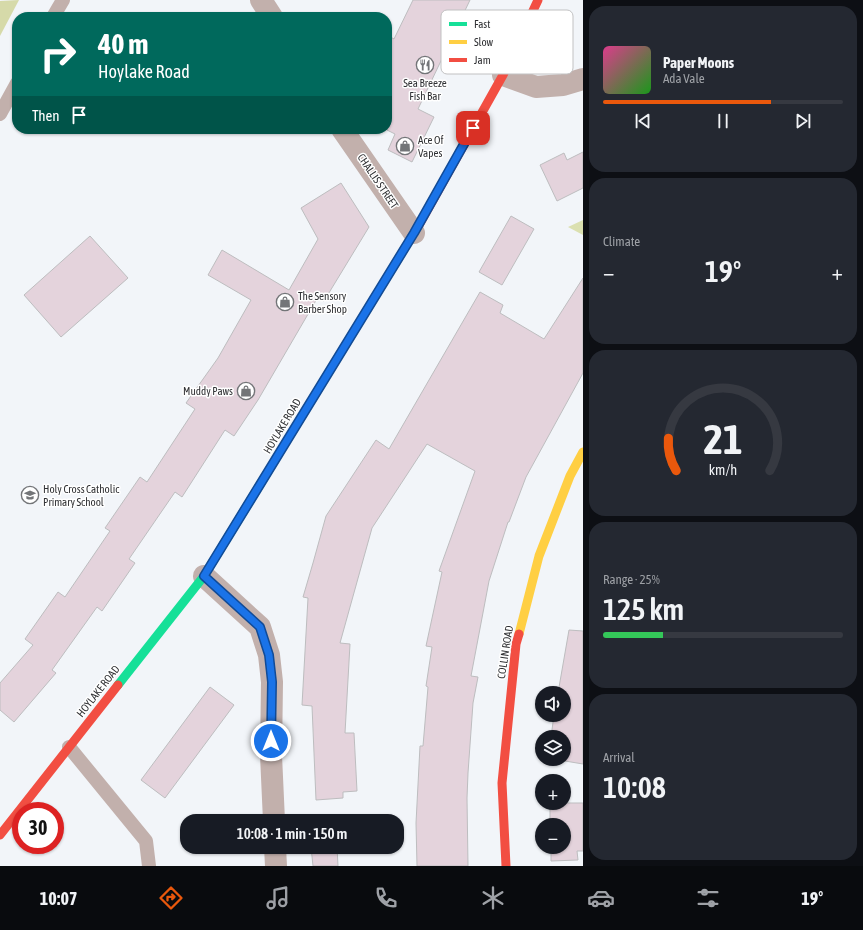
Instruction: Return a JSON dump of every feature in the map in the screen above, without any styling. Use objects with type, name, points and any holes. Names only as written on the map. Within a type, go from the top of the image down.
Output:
[{"type":"main road","name":"HOYLAKE ROAD","points":[[533,10],[538,0]]},
{"type":"main road","name":"HOYLAKE ROAD","points":[[0,835],[204,576],[414,233],[503,75]]},
{"type":"main road","name":"COLLIN ROAD","points":[[506,866],[502,783],[516,644],[539,556],[570,476],[583,452]]},
{"type":"street","points":[[261,0],[269,12]]},
{"type":"street","points":[[503,75],[536,87],[563,85],[583,79]]},
{"type":"street","name":"CHALLIS STREET","points":[[345,134],[414,233]]},
{"type":"street","points":[[204,576],[260,627],[269,655],[272,682],[271,755],[274,814]]},
{"type":"street","points":[[275,854],[276,866]]},
{"type":"lane","points":[[57,12],[63,0]]},
{"type":"lane","points":[[0,114],[12,92]]},
{"type":"lane","points":[[69,747],[146,841],[148,866]]},
{"type":"green space","points":[[19,0],[0,36],[0,1]]},
{"type":"green space","points":[[583,220],[583,235],[568,227]]},
{"type":"building","points":[[413,0],[470,0],[465,10],[441,10],[441,61],[418,109],[434,117],[412,162],[388,150],[395,134],[392,132],[392,38],[394,39]]},
{"type":"building","points":[[583,152],[583,188],[557,201],[540,165],[564,153],[567,160]]},
{"type":"building","points":[[341,183],[369,227],[324,301],[318,297],[258,400],[234,436],[225,430],[182,497],[175,492],[129,559],[135,563],[102,611],[97,607],[52,670],[56,673],[14,722],[0,710],[0,683],[33,645],[25,639],[58,592],[65,597],[110,531],[105,528],[140,477],[147,482],[195,409],[186,403],[218,358],[251,300],[208,275],[222,250],[289,290],[318,239],[301,208]]},
{"type":"building","points":[[511,216],[534,229],[502,285],[479,272]]},
{"type":"building","points":[[90,236],[128,278],[61,337],[24,295]]},
{"type":"building","points":[[583,278],[583,373],[526,477],[508,522],[489,581],[471,676],[478,677],[473,703],[468,773],[468,866],[417,866],[416,823],[420,746],[423,746],[428,687],[426,686],[432,647],[426,646],[442,572],[439,571],[475,471],[427,444],[372,528],[340,643],[350,644],[345,733],[354,733],[357,791],[343,792],[343,798],[316,800],[312,706],[302,705],[308,598],[303,597],[326,516],[376,440],[389,449],[480,292],[503,305],[500,313],[544,339]]},
{"type":"building","points":[[569,630],[583,631],[583,764],[571,762],[571,730],[552,730],[553,722],[571,722],[571,686],[559,686]]},
{"type":"building","points":[[210,687],[234,705],[165,798],[141,780]]},
{"type":"building","points":[[571,803],[583,803],[583,851],[577,851],[578,860],[551,861],[551,854],[571,854],[571,818],[550,818],[550,810],[571,810]]},
{"type":"building","points":[[312,854],[337,854],[338,866],[313,866]]},
{"type":"traffic: fast","points":[[118,685],[204,576],[269,470]]},
{"type":"traffic: slow","points":[[269,470],[419,225]]},
{"type":"traffic: slow","points":[[519,634],[539,556],[570,476],[583,452]]},
{"type":"traffic: jam","points":[[533,10],[538,0]]},
{"type":"traffic: jam","points":[[419,225],[503,74]]},
{"type":"traffic: jam","points":[[506,866],[502,783],[516,644],[519,634]]},
{"type":"traffic: jam","points":[[0,835],[118,685]]},
{"type":"place","name":"Sea Breeze Fish Bar","points":[[425,65]]},
{"type":"place","name":"Ace Of Vapes","points":[[405,146]]},
{"type":"place","name":"The Sensory Barber Shop","points":[[285,302]]},
{"type":"place","name":"Muddy Paws","points":[[246,391]]},
{"type":"place","name":"Holy Cross Catholic Primary School","points":[[30,495]]},
{"type":"route","points":[[271,741],[272,682],[269,655],[260,627],[204,576],[414,233],[473,128]]}]
